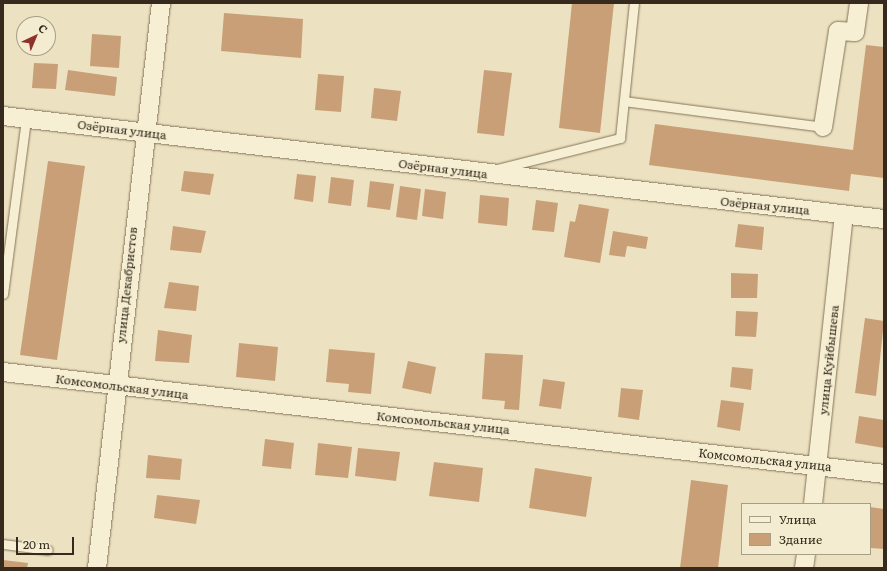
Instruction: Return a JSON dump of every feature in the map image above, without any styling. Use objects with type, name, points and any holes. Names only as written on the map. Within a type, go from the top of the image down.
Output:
[{"type":"street","name":"улица Декабристов","points":[[97,568],[116,386],[160,3]]},
{"type":"street","points":[[823,127],[838,31],[855,32],[859,3]]},
{"type":"street","name":"Озёрная улица","points":[[3,116],[479,173],[884,219]]},
{"type":"street","name":"улица Куйбышева","points":[[813,503],[844,215]]},
{"type":"street","name":"Комсомольская улица","points":[[3,372],[884,474]]},
{"type":"street","points":[[804,568],[806,555]]},
{"type":"lane","points":[[479,173],[620,138],[634,3]]},
{"type":"lane","points":[[624,101],[823,127]]},
{"type":"lane","points":[[3,294],[26,119]]},
{"type":"lane","points":[[3,544],[48,550]]},
{"type":"building","points":[[572,3],[614,3],[600,133],[559,128]]},
{"type":"building","points":[[224,13],[303,19],[301,58],[221,51]]},
{"type":"building","points":[[92,34],[121,36],[119,68],[90,66]]},
{"type":"building","points":[[866,45],[884,47],[884,178],[851,174],[849,191],[649,165],[655,124],[853,150]]},
{"type":"building","points":[[34,63],[58,64],[56,89],[32,88]]},
{"type":"building","points":[[68,70],[117,77],[115,96],[65,90]]},
{"type":"building","points":[[484,70],[512,73],[504,136],[477,133]]},
{"type":"building","points":[[318,74],[344,76],[341,112],[315,110]]},
{"type":"building","points":[[374,88],[401,91],[397,121],[371,118]]},
{"type":"building","points":[[48,161],[85,166],[57,360],[20,355]]},
{"type":"building","points":[[184,171],[214,174],[210,195],[181,191]]},
{"type":"building","points":[[297,174],[316,176],[313,202],[294,199]]},
{"type":"building","points":[[331,177],[354,180],[351,206],[328,203]]},
{"type":"building","points":[[370,181],[394,184],[390,210],[367,207]]},
{"type":"building","points":[[400,186],[421,189],[417,220],[396,217]]},
{"type":"building","points":[[425,189],[446,192],[443,219],[422,216]]},
{"type":"building","points":[[480,195],[509,198],[507,226],[478,223]]},
{"type":"building","points":[[536,200],[558,203],[554,232],[532,230]]},
{"type":"building","points":[[579,204],[609,209],[600,263],[564,257],[570,221],[575,222]]},
{"type":"building","points":[[738,224],[764,227],[762,250],[735,247]]},
{"type":"building","points":[[173,226],[206,231],[201,253],[170,250]]},
{"type":"building","points":[[613,231],[648,237],[646,249],[627,246],[625,257],[609,255]]},
{"type":"building","points":[[731,273],[758,274],[757,298],[731,298]]},
{"type":"building","points":[[169,282],[199,286],[196,311],[164,308]]},
{"type":"building","points":[[736,311],[758,312],[756,337],[735,336]]},
{"type":"building","points":[[865,318],[884,321],[876,396],[855,393]]},
{"type":"building","points":[[158,330],[192,335],[189,363],[155,361]]},
{"type":"building","points":[[239,343],[278,347],[275,381],[236,377]]},
{"type":"building","points":[[329,349],[375,353],[371,394],[348,392],[349,384],[326,382]]},
{"type":"building","points":[[485,353],[523,355],[519,410],[504,409],[505,401],[482,399]]},
{"type":"building","points":[[408,361],[436,367],[431,394],[402,388]]},
{"type":"building","points":[[732,367],[753,369],[751,390],[730,387]]},
{"type":"building","points":[[543,379],[565,382],[561,409],[539,406]]},
{"type":"building","points":[[621,388],[643,390],[639,420],[618,417]]},
{"type":"building","points":[[721,400],[744,403],[740,431],[717,427]]},
{"type":"building","points":[[859,416],[884,420],[884,448],[855,443]]},
{"type":"building","points":[[265,439],[294,443],[291,469],[262,466]]},
{"type":"building","points":[[318,443],[352,447],[348,478],[315,475]]},
{"type":"building","points":[[358,448],[400,452],[396,481],[355,476]]},
{"type":"building","points":[[148,455],[182,459],[180,480],[146,478]]},
{"type":"building","points":[[434,462],[483,468],[479,502],[429,496]]},
{"type":"building","points":[[535,468],[592,477],[586,517],[529,508]]},
{"type":"building","points":[[691,480],[728,485],[718,568],[680,568]]},
{"type":"building","points":[[157,495],[200,500],[196,524],[154,518]]},
{"type":"building","points":[[871,507],[884,509],[884,549],[871,548]]},
{"type":"building","points":[[3,560],[28,563],[27,568],[3,568]]}]
